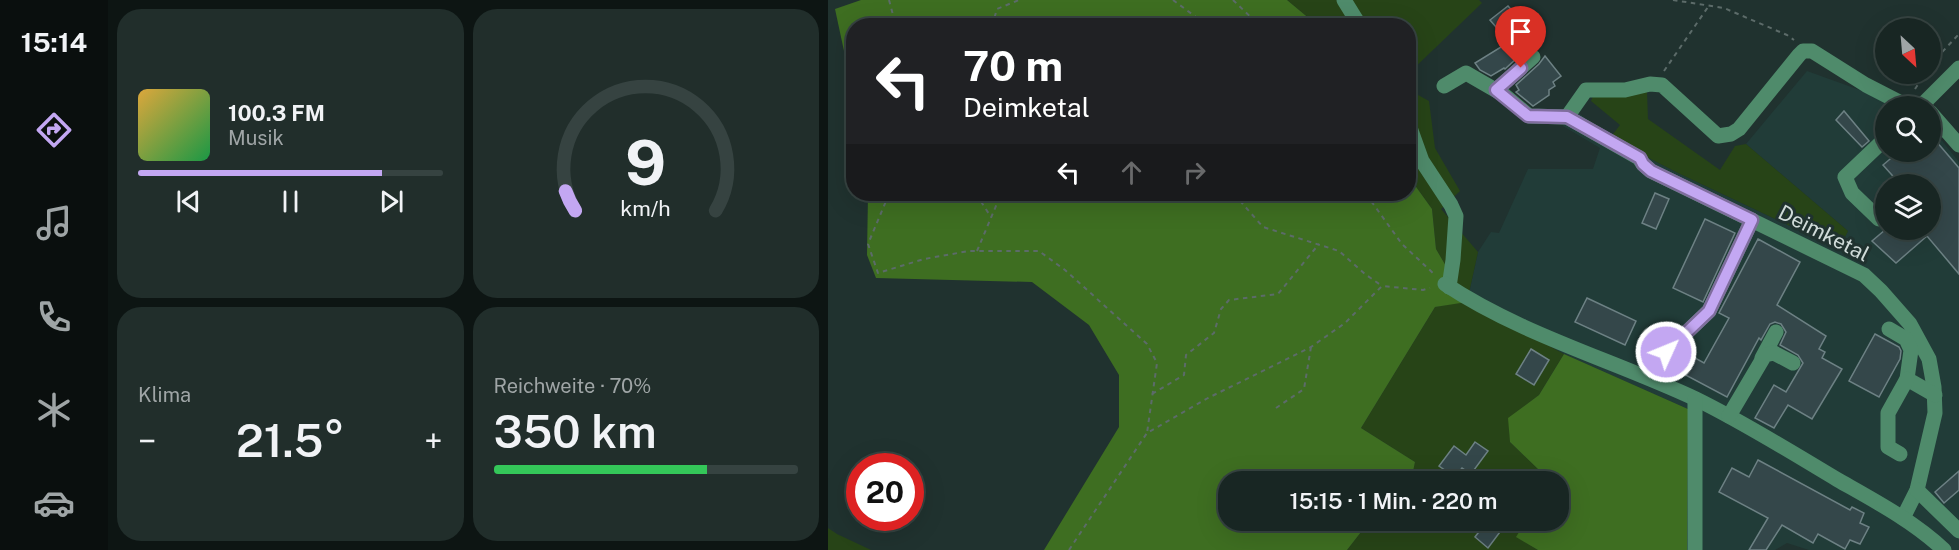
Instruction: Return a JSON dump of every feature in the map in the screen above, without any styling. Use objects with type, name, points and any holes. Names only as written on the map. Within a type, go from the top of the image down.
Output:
[{"type":"street","points":[[1344,0],[1355,18]]},
{"type":"street","points":[[1444,86],[1466,73],[1496,90],[1528,116],[1567,117],[1586,90],[1625,90],[1662,85],[1718,136],[1725,136],[1739,129],[1799,55],[1808,51],[1812,51],[1887,96]]},
{"type":"street","points":[[1496,90],[1533,57]]},
{"type":"street","points":[[1935,96],[1959,68]]},
{"type":"street","name":"Deimketal","points":[[1567,117],[1640,158],[1651,171],[1864,275],[1910,324],[1929,359],[1935,395],[1935,413],[1917,490],[1904,518]]},
{"type":"street","points":[[1941,125],[1959,145]]},
{"type":"street","points":[[1416,144],[1422,160],[1456,216],[1453,261],[1447,285],[1472,302],[1564,345],[1695,399],[1729,416],[1904,518],[1944,550]]},
{"type":"street","points":[[1875,148],[1845,177],[1852,193],[1875,215]]},
{"type":"street","points":[[1666,352],[1709,311],[1752,220]]},
{"type":"street","points":[[1889,329],[1906,339],[1911,350],[1907,379],[1888,413],[1888,447],[1900,454]]},
{"type":"street","points":[[1729,416],[1776,332]]},
{"type":"street","points":[[1762,358],[1774,353],[1793,363]]},
{"type":"street","points":[[1907,379],[1935,395]]},
{"type":"street","points":[[1695,399],[1695,550]]},
{"type":"street","points":[[1917,490],[1959,531]]},
{"type":"path","points":[[889,0],[894,18]]},
{"type":"path","points":[[994,18],[997,9],[1019,0]]},
{"type":"path","points":[[1173,0],[1197,18]]},
{"type":"path","points":[[1233,0],[1252,18]]},
{"type":"path","points":[[1673,0],[1724,8],[1787,35],[1808,51]]},
{"type":"path","points":[[1656,84],[1709,6]]},
{"type":"path","points":[[1941,53],[1959,33]]},
{"type":"path","points":[[886,201],[868,244],[879,273],[924,259],[977,251],[1039,251],[1065,270],[1147,344],[1157,363],[1147,433],[1069,550]]},
{"type":"path","points":[[981,201],[992,217]]},
{"type":"path","points":[[977,251],[998,201]]},
{"type":"path","points":[[1240,201],[1263,227],[1339,250],[1365,274],[1383,286],[1423,290],[1447,285]]},
{"type":"path","points":[[1371,201],[1402,244],[1447,285]]},
{"type":"path","points":[[1152,394],[1184,375],[1186,355],[1214,333],[1221,309],[1229,300],[1278,294],[1319,244]]},
{"type":"path","points":[[1147,433],[1208,398],[1311,347],[1346,322],[1383,286]]},
{"type":"path","points":[[1276,408],[1304,389],[1311,347]]},
{"type":"shaded area","points":[[1807,71],[1876,96],[1875,162],[1941,162],[1941,140],[1959,162],[1959,550],[1809,550],[1787,543],[1775,550],[1687,550],[1688,409],[1564,354],[1467,302],[1478,252],[1491,232],[1499,233],[1528,169],[1593,169],[1600,148],[1563,126],[1570,106],[1610,138],[1678,173],[1839,249],[1848,231],[1746,144]]},
{"type":"green space","points":[[861,0],[1287,0],[1309,18],[846,18],[846,60],[835,9]]},
{"type":"green space","points":[[1287,0],[1479,0],[1482,3],[1416,66],[1416,18],[1309,18]]},
{"type":"green space","points":[[1595,91],[1647,92],[1648,119],[1720,170],[1735,146],[1746,144],[1848,231],[1839,249],[1678,173],[1610,138],[1620,125],[1591,101]]},
{"type":"green space","points":[[1416,94],[1429,101],[1435,148],[1460,191],[1441,209],[1478,252],[1467,302],[1564,354],[1539,395],[1509,418],[1510,442],[1539,471],[1413,471],[1415,462],[1361,428],[1435,307],[1466,301],[1436,249],[1432,209],[1416,187]]},
{"type":"green space","points":[[1416,187],[1432,209],[1436,249],[1467,302],[1435,307],[1361,428],[1415,462],[1413,471],[1218,471],[1218,531],[1364,531],[1347,550],[1044,550],[1119,427],[1119,375],[1089,325],[1032,282],[876,278],[867,255],[868,201],[1416,201]]},
{"type":"green space","points":[[1564,354],[1688,409],[1687,550],[1538,550],[1516,537],[1520,531],[1569,531],[1569,471],[1539,471],[1510,442],[1508,418],[1539,395]]},
{"type":"green space","points":[[828,528],[837,534],[871,550],[828,550]]},
{"type":"green space","points":[[1520,531],[1517,537],[1538,550],[1347,550],[1361,532]]},
{"type":"building","points":[[1508,6],[1527,27],[1509,42],[1490,20]]},
{"type":"building","points":[[1509,42],[1518,57],[1505,69],[1491,76],[1480,70],[1475,63]]},
{"type":"building","points":[[1545,56],[1561,76],[1553,82],[1555,86],[1549,90],[1549,95],[1533,106],[1516,92],[1519,90],[1516,85]]},
{"type":"building","points":[[1844,111],[1869,141],[1862,147],[1836,120]]},
{"type":"building","points":[[1941,147],[1959,168],[1959,274],[1930,240],[1941,240],[1941,174],[1891,174],[1883,165],[1887,162],[1941,162]]},
{"type":"building","points":[[1655,193],[1669,199],[1656,229],[1642,223]]},
{"type":"building","points":[[1705,219],[1735,233],[1703,302],[1673,288]]},
{"type":"building","points":[[1875,238],[1922,240],[1896,263],[1872,241]]},
{"type":"building","points":[[1758,239],[1800,262],[1777,305],[1826,336],[1819,349],[1825,352],[1822,358],[1842,369],[1812,419],[1788,405],[1774,428],[1755,418],[1774,385],[1786,392],[1803,363],[1798,355],[1780,345],[1786,332],[1781,324],[1775,322],[1770,324],[1761,340],[1759,338],[1727,397],[1678,371],[1688,354],[1704,363],[1729,318],[1719,313]]},
{"type":"building","points":[[1587,298],[1636,321],[1625,345],[1575,322]]},
{"type":"building","points":[[1875,334],[1899,347],[1901,351],[1900,359],[1879,397],[1849,381]]},
{"type":"building","points":[[1531,349],[1549,360],[1534,385],[1516,374]]},
{"type":"building","points":[[1475,442],[1488,451],[1473,471],[1462,468],[1460,471],[1446,471],[1439,466],[1454,446],[1466,455]]},
{"type":"building","points":[[1758,460],[1850,510],[1852,507],[1864,513],[1860,523],[1869,527],[1860,544],[1850,540],[1845,549],[1818,534],[1813,543],[1782,525],[1766,550],[1749,550],[1768,518],[1719,492],[1732,468],[1749,477]]},
{"type":"building","points":[[1959,471],[1959,490],[1944,503],[1935,492]]},
{"type":"building","points":[[1480,531],[1501,531],[1488,548],[1475,537]]},
{"type":"route","points":[[1521,68],[1496,90],[1528,116],[1567,117],[1640,158],[1651,171],[1752,220],[1709,311],[1666,352]]}]
